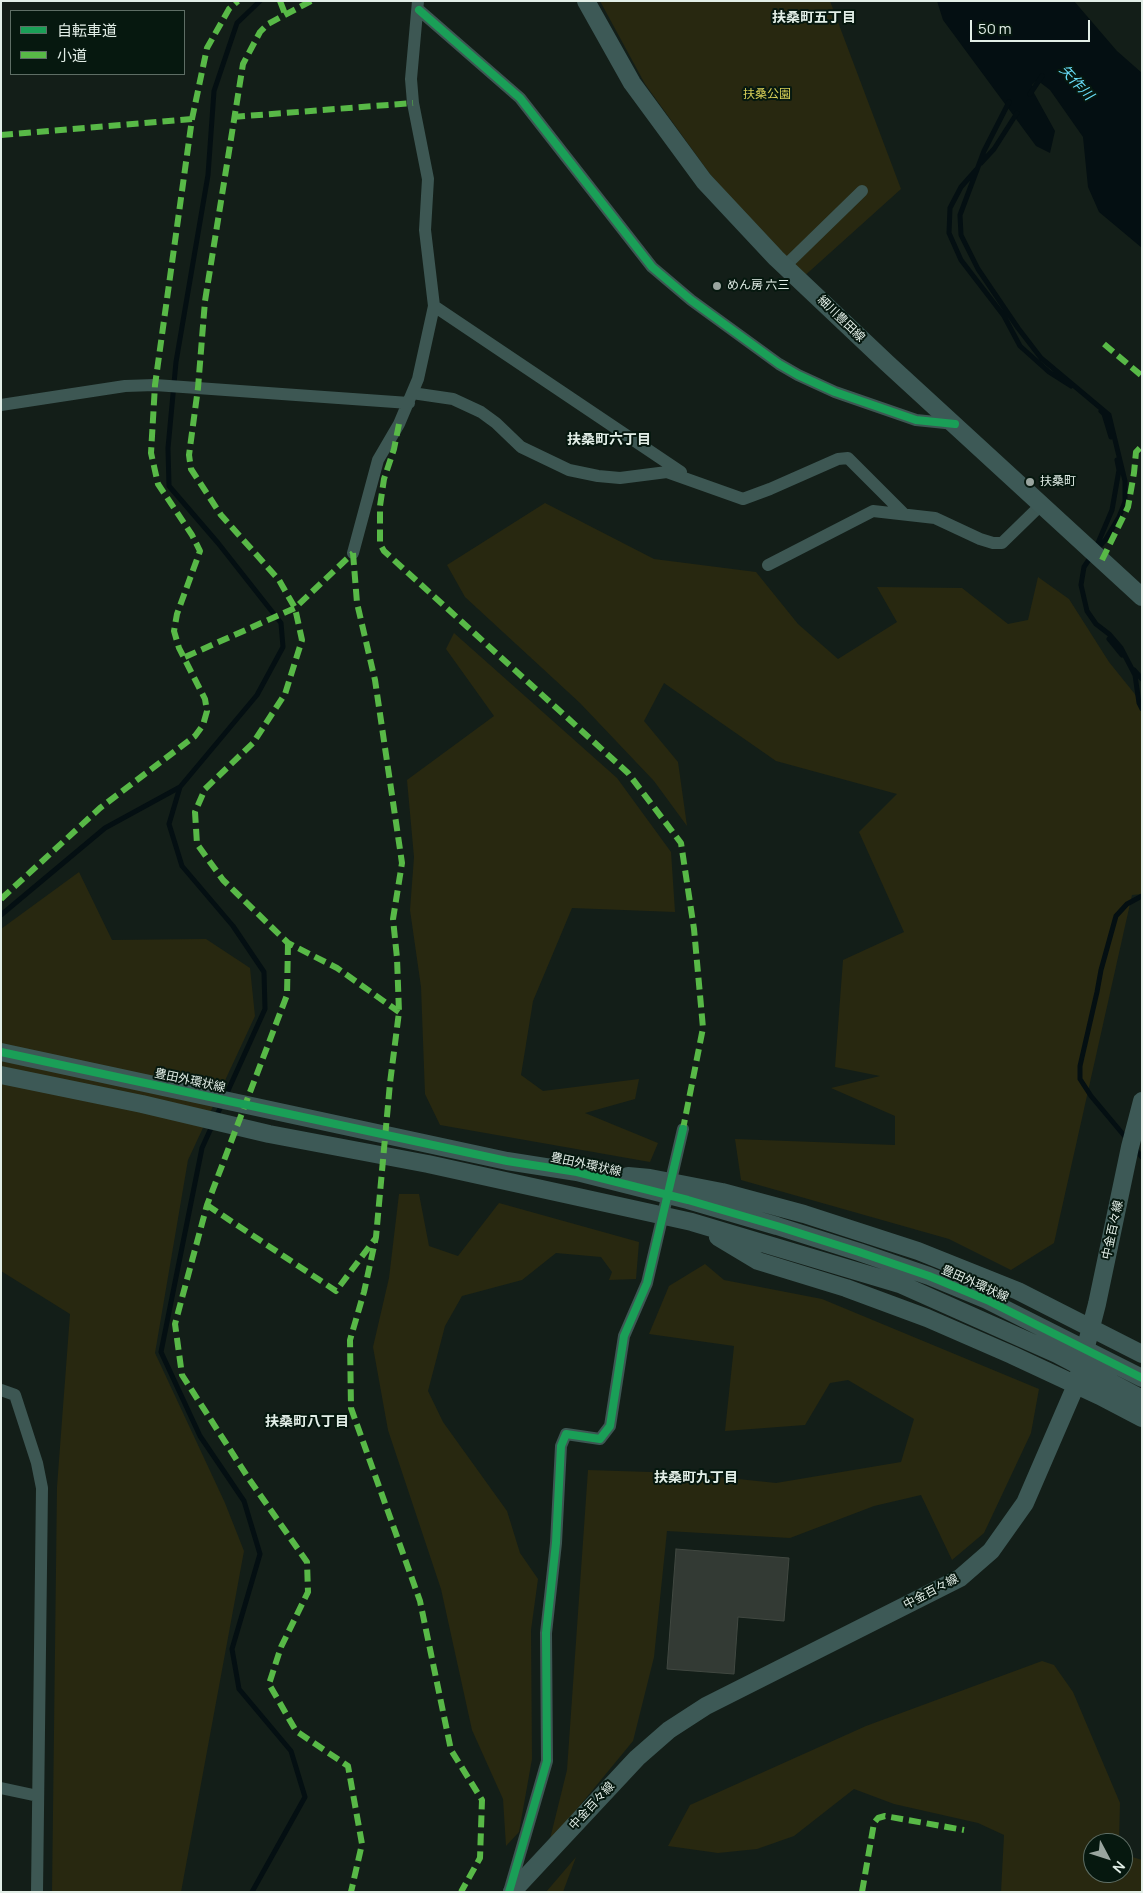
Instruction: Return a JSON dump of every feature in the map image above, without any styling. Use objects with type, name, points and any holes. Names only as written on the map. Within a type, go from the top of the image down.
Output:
[{"type":"street","name":"細川豊田線","points":[[586,1],[632,83],[704,181],[785,266],[1142,597]]},
{"type":"street","points":[[353,553],[378,460],[399,424],[418,379],[434,306],[425,230],[428,179],[413,102],[411,79],[418,6]]},
{"type":"street","points":[[418,6],[520,98],[652,267],[691,300],[779,364],[808,380],[835,392],[916,420],[955,424]]},
{"type":"street","points":[[785,266],[862,191]]},
{"type":"street","points":[[434,306],[698,484]]},
{"type":"street","points":[[1,405],[125,386],[161,385],[188,388],[453,399],[481,412],[496,423],[521,447],[569,470],[620,478],[667,472],[742,499],[770,489],[838,459],[848,458],[904,514]]},
{"type":"street","points":[[768,565],[873,511],[936,518],[980,539],[993,543],[1002,543],[1042,504]]},
{"type":"street","name":"豊田外環状線","points":[[1,1052],[435,1146],[507,1161],[577,1172],[695,1202],[850,1249],[929,1276],[987,1300],[1142,1378]]},
{"type":"street","points":[[1,1075],[142,1104],[270,1134],[428,1164],[692,1222],[900,1284],[1058,1354],[1142,1399]]},
{"type":"street","name":"中金百々線","points":[[510,1892],[637,1758],[669,1730],[706,1706],[960,1578],[991,1551],[1025,1503],[1076,1386],[1097,1304],[1130,1147],[1142,1101]]},
{"type":"street","points":[[510,1892],[547,1761],[546,1633],[556,1543],[561,1446],[566,1434],[600,1439],[610,1426],[624,1336],[647,1283],[683,1129]]},
{"type":"street","points":[[577,1172],[668,1181],[722,1192],[804,1214],[918,1251],[1018,1291],[1142,1354]]},
{"type":"street","points":[[692,1222],[758,1261],[846,1288],[927,1318],[1012,1355],[1142,1418]]},
{"type":"street","points":[[1,1390],[14,1395],[37,1463],[42,1488],[37,1892]]},
{"type":"street","points":[[1,1788],[38,1796]]},
{"type":"green space","name":"扶桑公園","points":[[600,1],[830,1],[901,189],[801,279],[710,174],[645,84]]},
{"type":"green space","points":[[545,503],[654,559],[756,572],[798,624],[838,659],[897,622],[877,587],[962,588],[1008,624],[1028,620],[1038,577],[1069,599],[1109,662],[1142,703],[1142,894],[1132,895],[1054,1243],[1011,1270],[949,1239],[741,1180],[735,1139],[895,1145],[895,1116],[831,1088],[880,1076],[835,1067],[843,960],[904,932],[859,832],[897,794],[776,761],[664,683],[644,721],[678,762],[687,826],[654,781],[580,703],[465,597],[447,565]]},
{"type":"green space","points":[[454,633],[617,778],[671,852],[675,912],[572,908],[533,1001],[521,1075],[543,1091],[639,1079],[635,1099],[585,1113],[658,1143],[650,1162],[440,1125],[425,1094],[421,987],[410,910],[414,857],[407,780],[494,716],[446,649]]},
{"type":"green space","points":[[79,872],[112,940],[206,939],[250,968],[255,1016],[188,1160],[155,1353],[225,1503],[244,1551],[181,1892],[52,1892],[57,1487],[70,1314],[1,1271],[1,929]]},
{"type":"green space","points":[[399,1194],[419,1194],[429,1246],[458,1256],[499,1203],[639,1242],[636,1279],[609,1280],[612,1272],[601,1257],[556,1253],[522,1280],[462,1296],[445,1326],[428,1391],[443,1422],[507,1511],[520,1553],[538,1579],[531,1630],[532,1759],[519,1832],[506,1846],[503,1799],[472,1730],[441,1589],[388,1430],[373,1347],[389,1278]]},
{"type":"green space","points":[[705,1264],[724,1280],[822,1299],[1039,1389],[1031,1433],[984,1533],[952,1560],[921,1495],[874,1506],[790,1538],[667,1531],[654,1657],[633,1741],[549,1843],[567,1770],[588,1470],[681,1473],[776,1483],[901,1462],[914,1419],[848,1380],[830,1383],[805,1425],[725,1431],[734,1346],[649,1334],[669,1286]]},
{"type":"green space","points":[[1042,1661],[1054,1665],[1073,1692],[1120,1803],[1119,1833],[1083,1833],[1083,1883],[1133,1883],[1133,1857],[1142,1860],[1142,1892],[1001,1892],[1004,1835],[978,1823],[894,1804],[854,1789],[794,1836],[757,1849],[718,1853],[668,1846],[690,1805],[866,1726]]},
{"type":"green space","points":[[576,1857],[563,1892],[546,1892]]},
{"type":"water","name":"矢作川","points":[[937,1],[1074,1],[1117,51],[1142,73],[1142,248],[1099,212],[1088,187],[1083,137],[1050,90],[1037,80],[1032,85],[1034,93],[1055,131],[1050,153],[1036,146],[943,20]]},
{"type":"building","points":[[676,1549],[789,1558],[784,1621],[738,1617],[734,1674],[667,1669]]},
{"type":"waterway","points":[[252,1892],[305,1797],[291,1751],[239,1689],[232,1649],[260,1554],[244,1501],[200,1436],[161,1352],[202,1148],[265,1009],[264,972],[233,926],[182,866],[169,824],[180,787],[257,695],[283,647],[281,623],[218,543],[169,486],[168,448],[176,362],[208,175],[214,91],[237,23],[260,1]]},
{"type":"waterway","points":[[1030,94],[1042,76]]},
{"type":"waterway","points":[[1009,102],[984,151],[960,215],[961,235],[978,269],[1041,358],[1109,415],[1125,481],[1125,502],[1119,517],[1106,539],[1084,567],[1081,585],[1087,611],[1096,624],[1109,634],[1121,648],[1135,675],[1139,703],[1142,709]]},
{"type":"waterway","points":[[981,163],[994,149],[1017,113]]},
{"type":"waterway","points":[[976,170],[961,187],[950,208],[949,233],[961,260],[1004,316],[1020,346],[1049,372],[1071,386]]},
{"type":"waterway","points":[[1101,411],[1104,414],[1111,437]]},
{"type":"waterway","points":[[1095,550],[1112,510],[1119,470],[1117,460]]},
{"type":"waterway","points":[[1109,639],[1122,655]]},
{"type":"waterway","points":[[1134,670],[1142,679]]},
{"type":"waterway","points":[[1,915],[105,828],[180,787]]},
{"type":"waterway","points":[[1127,1139],[1091,1096],[1080,1079],[1080,1066],[1101,970],[1116,916],[1127,904],[1142,896]]},
{"type":"waterway","points":[[1134,1148],[1142,1157]]},
{"type":"marked path","points":[[1,899],[100,808],[195,736],[203,725],[207,711],[205,699],[179,648],[174,631],[177,614],[200,551],[192,535],[158,484],[151,453],[155,385],[192,119],[207,48],[229,9],[238,1]]},
{"type":"marked path","points":[[280,1],[285,14]]},
{"type":"marked path","points":[[311,1],[268,24],[260,32],[243,64],[205,301],[198,388],[189,455],[191,469],[221,515],[279,580],[295,608],[302,640],[285,694],[253,743],[205,789],[195,812],[197,844],[223,880],[288,943],[337,968],[399,1012]]},
{"type":"marked path","points":[[233,117],[413,103]]},
{"type":"marked path","points":[[1,135],[192,119]]},
{"type":"marked path","points":[[1104,344],[1142,376]]},
{"type":"marked path","points":[[399,424],[394,449],[384,479],[380,506],[380,544],[384,551],[628,773],[681,843],[694,929],[703,1028],[683,1129]]},
{"type":"marked path","points":[[1102,560],[1128,507],[1136,452],[1142,446]]},
{"type":"marked path","points":[[353,553],[357,603],[375,680],[402,863],[393,919],[399,1012],[390,1083],[376,1237],[364,1292],[350,1340],[351,1408],[420,1601],[451,1750],[482,1800],[480,1858],[461,1892]]},
{"type":"marked path","points":[[185,657],[295,608],[353,553]]},
{"type":"marked path","points":[[288,943],[287,995],[207,1205],[175,1324],[182,1375],[249,1479],[307,1562],[308,1592],[281,1647],[269,1684],[296,1731],[348,1766],[362,1844],[351,1892]]},
{"type":"marked path","points":[[207,1205],[336,1291],[375,1239]]},
{"type":"marked path","points":[[862,1892],[874,1823],[878,1818],[885,1816],[964,1830]]},
{"type":"cycle path","points":[[419,10],[520,98],[652,267],[691,300],[779,364],[798,375],[835,392],[916,420],[955,424]]},
{"type":"cycle path","points":[[1,1052],[507,1161],[577,1172],[688,1200],[777,1226],[929,1276],[987,1300],[1142,1378]]},
{"type":"cycle path","points":[[509,1892],[547,1761],[546,1633],[556,1543],[561,1446],[566,1434],[600,1439],[610,1426],[624,1336],[647,1283],[683,1129]]},
{"type":"place","name":"めん房 六三","points":[[717,286]]},
{"type":"place","name":"扶桑町","points":[[1030,482]]},
{"type":"district","name":"扶桑町五丁目","points":[[814,18]]},
{"type":"district","name":"扶桑町六丁目","points":[[609,440]]},
{"type":"district","name":"扶桑町八丁目","points":[[307,1422]]},
{"type":"district","name":"扶桑町九丁目","points":[[696,1478]]}]
